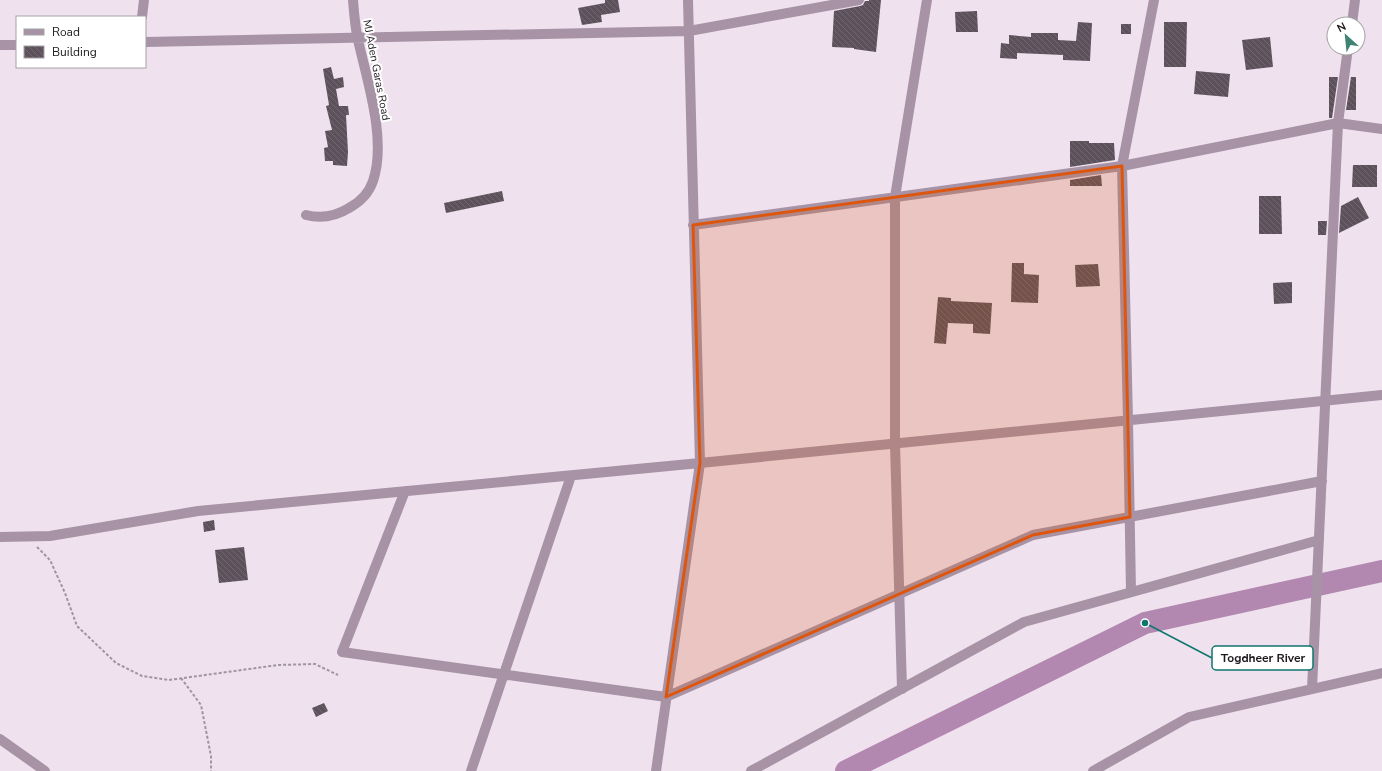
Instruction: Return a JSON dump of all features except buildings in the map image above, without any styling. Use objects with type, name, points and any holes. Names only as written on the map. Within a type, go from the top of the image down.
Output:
[{"type":"street","points":[[142,16],[144,0]]},
{"type":"street","name":"MJ Aden Garas Road","points":[[306,215],[315,217],[330,216],[342,212],[358,203],[368,192],[373,181],[378,154],[376,126],[370,84],[358,38],[353,0]]},
{"type":"street","points":[[656,771],[700,463],[688,0]]},
{"type":"street","points":[[146,42],[688,31],[859,0]]},
{"type":"street","points":[[902,689],[895,444],[895,197],[927,0]]},
{"type":"street","points":[[1131,592],[1122,166],[1154,0]]},
{"type":"street","points":[[1353,16],[1355,0]]},
{"type":"street","points":[[0,45],[16,45]]},
{"type":"street","points":[[1312,689],[1338,123],[1347,56]]},
{"type":"street","points":[[694,225],[1122,166],[1338,123],[1382,129]]},
{"type":"street","points":[[0,537],[50,536],[198,511],[571,476],[1382,395]]},
{"type":"street","points":[[471,771],[571,476]]},
{"type":"street","points":[[404,491],[342,652],[666,697],[1033,536],[1322,481]]},
{"type":"street","points":[[751,771],[1024,622],[1319,540]]},
{"type":"street","points":[[1093,771],[1189,717],[1382,673]]},
{"type":"street","points":[[0,739],[45,771]]},
{"type":"path","points":[[26,536],[50,560],[65,593],[77,626],[116,663],[142,676],[169,680],[278,665],[315,664],[338,675]]},
{"type":"path","points":[[181,678],[201,705],[211,756],[211,771]]},
{"type":"highlighted area","points":[[1122,166],[1130,517],[1033,535],[666,697],[700,463],[693,225]]},
{"type":"waterway","points":[[846,771],[1145,623],[1382,571]]},
{"type":"place","name":"Togdheer River","points":[[1145,623]]}]
